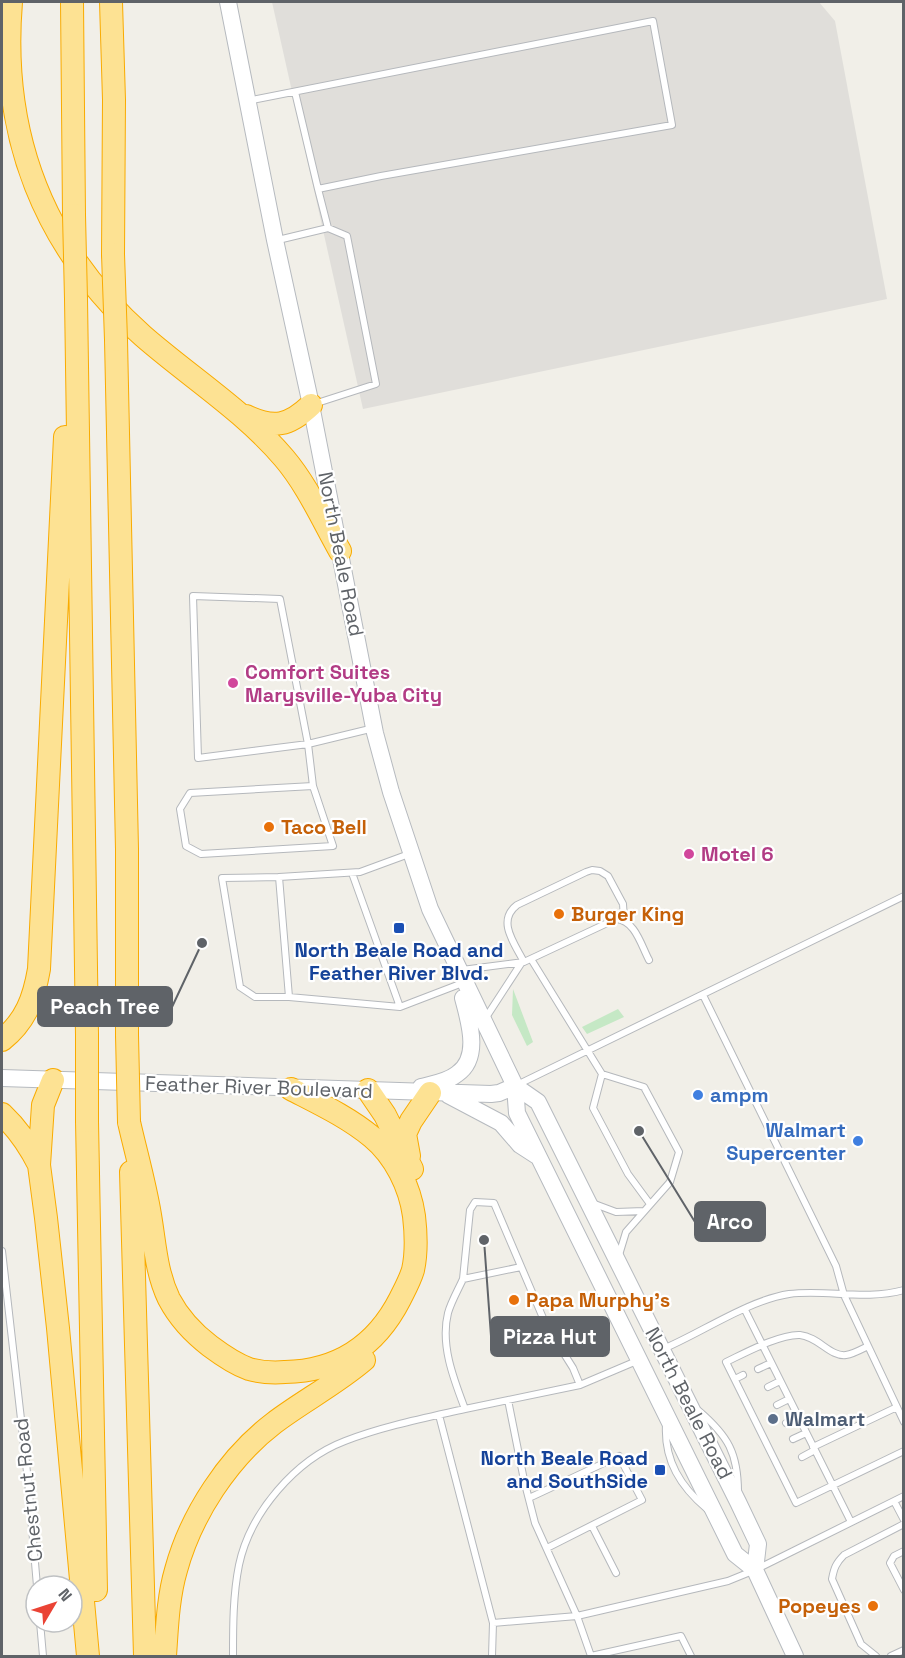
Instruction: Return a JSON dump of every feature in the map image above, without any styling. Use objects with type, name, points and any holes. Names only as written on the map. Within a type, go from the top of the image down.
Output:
[{"type":"highway","points":[[11,2],[6,46],[9,101],[17,144],[29,182],[60,242],[97,289],[143,335],[239,412],[282,456],[298,476],[340,551]]},
{"type":"highway","points":[[72,2],[87,1121],[97,1656]]},
{"type":"highway","points":[[111,2],[114,100],[113,254],[127,849],[127,1035],[145,1656]]},
{"type":"highway","points":[[2,1040],[26,1014],[34,994],[39,969],[65,430],[77,358]]},
{"type":"highway","points":[[239,412],[257,421],[278,425],[300,415],[311,405]]},
{"type":"highway","points":[[53,1080],[44,1106],[39,1166],[58,1328],[88,1656]]},
{"type":"highway","points":[[129,1122],[160,1274],[169,1299],[185,1324],[226,1358],[250,1369],[272,1373],[323,1368],[350,1356],[370,1340],[388,1320],[413,1270],[416,1228],[406,1185],[392,1159],[373,1138],[344,1117],[291,1089]]},
{"type":"highway","points":[[165,1656],[175,1571],[191,1528],[226,1472],[248,1446],[273,1424],[315,1396],[376,1349],[394,1332],[413,1305],[425,1275],[429,1256],[429,1236],[423,1197],[411,1166],[385,1115],[368,1090]]},
{"type":"highway","points":[[411,1166],[405,1134],[411,1120],[437,1093]]},
{"type":"highway","points":[[2,1114],[29,1145],[39,1166]]},
{"type":"main road","name":"North Beale Road","points":[[228,2],[274,240],[311,405],[374,728],[410,854],[459,977],[515,1086],[517,1113],[538,1157],[735,1554],[755,1570],[795,1656]]},
{"type":"main road","points":[[405,1092],[446,1080],[458,1074],[468,1063],[471,1053],[470,1024],[459,977]]},
{"type":"main road","name":"Feather River Boulevard","points":[[2,1078],[491,1094],[515,1086]]},
{"type":"main road","name":"North Beale Road","points":[[515,1086],[538,1102],[688,1401],[758,1544],[755,1570]]},
{"type":"main road","points":[[437,1093],[501,1123],[520,1145],[538,1157]]},
{"type":"lane","points":[[247,102],[653,21],[672,125],[318,189]]},
{"type":"lane","points":[[296,92],[328,228]]},
{"type":"lane","points":[[274,240],[328,228],[347,236],[376,384],[311,405]]},
{"type":"lane","points":[[313,786],[190,793],[180,809],[186,846],[201,854],[333,846],[313,786],[308,744],[280,598],[193,596],[198,758],[308,744],[374,728]]},
{"type":"lane","points":[[410,854],[360,872],[222,878],[240,987],[255,997],[400,1007],[459,977],[526,961],[616,919],[624,919]]},
{"type":"lane","points":[[617,1262],[627,1232],[670,1182],[679,1152],[644,1087],[602,1074],[508,932],[510,912],[517,905],[586,872],[600,871],[608,876],[623,904],[624,919],[632,927],[649,960]]},
{"type":"lane","points":[[352,873],[400,1007]]},
{"type":"lane","points":[[279,877],[289,998]]},
{"type":"lane","points":[[515,1086],[903,896]]},
{"type":"lane","points":[[484,1022],[526,961]]},
{"type":"lane","points":[[703,995],[836,1266],[844,1295],[903,1422]]},
{"type":"lane","points":[[602,1074],[593,1108],[628,1174],[650,1204]]},
{"type":"lane","points":[[587,1200],[616,1212],[644,1211]]},
{"type":"lane","points":[[465,1409],[453,1378],[447,1342],[448,1314],[463,1279],[470,1210],[475,1202],[494,1203],[546,1325],[573,1368],[580,1385]]},
{"type":"lane","name":"Chestnut Road","points":[[2,1251],[36,1574]]},
{"type":"lane","points":[[463,1279],[521,1267]]},
{"type":"lane","points":[[662,1349],[771,1298],[789,1294],[888,1294],[903,1290]]},
{"type":"lane","points":[[745,1310],[851,1522]]},
{"type":"lane","points":[[868,1346],[847,1355],[833,1353],[811,1337],[798,1335],[762,1345],[726,1362],[796,1503],[903,1451]]},
{"type":"lane","points":[[233,1656],[233,1616],[239,1564],[249,1537],[269,1500],[291,1475],[322,1452],[344,1441],[405,1422],[580,1385],[639,1360]]},
{"type":"lane","points":[[758,1369],[771,1363]]},
{"type":"lane","points":[[735,1379],[743,1375]]},
{"type":"lane","points":[[768,1387],[780,1382]]},
{"type":"lane","points":[[744,1398],[752,1395]]},
{"type":"lane","points":[[777,1405],[789,1399]]},
{"type":"lane","points":[[508,1400],[535,1522],[577,1616],[591,1656],[681,1636],[691,1656]]},
{"type":"lane","points":[[802,1457],[897,1407]]},
{"type":"lane","points":[[753,1416],[761,1413]]},
{"type":"lane","points":[[439,1415],[493,1623],[492,1656]]},
{"type":"lane","points":[[786,1423],[798,1417]]},
{"type":"lane","points":[[762,1433],[769,1430]]},
{"type":"lane","points":[[794,1439],[806,1433]]},
{"type":"lane","points":[[770,1450],[778,1447]]},
{"type":"lane","points":[[528,1498],[619,1456],[642,1500],[547,1548]]},
{"type":"lane","points":[[778,1467],[787,1464]]},
{"type":"lane","points":[[493,1623],[577,1616],[728,1581],[755,1570],[903,1496]]},
{"type":"lane","points":[[876,1656],[861,1644],[832,1579],[836,1562],[844,1555],[903,1522],[894,1501]]},
{"type":"lane","points":[[592,1526],[616,1573]]},
{"type":"lane","points":[[903,1551],[894,1556],[890,1563],[903,1590]]},
{"type":"lane","points":[[41,1634],[43,1656]]},
{"type":"lane","points":[[891,1656],[903,1650]]},
{"type":"shaded area","points":[[272,2],[819,2],[835,21],[887,299],[363,409]]},
{"type":"green space","points":[[513,989],[533,1042],[527,1046],[512,1015]]},
{"type":"green space","points":[[618,1009],[624,1017],[587,1034],[582,1027]]},
{"type":"place","name":"Comfort Suites Marysville-Yuba City","points":[[233,683]]},
{"type":"place","name":"Taco Bell","points":[[269,827]]},
{"type":"place","name":"Motel 6","points":[[689,854]]},
{"type":"place","name":"Burger King","points":[[559,914]]},
{"type":"place","name":"North Beale Road and Feather River Blvd.","points":[[399,928]]},
{"type":"place","name":"Peach Tree","points":[[202,943]]},
{"type":"place","name":"ampm","points":[[698,1095]]},
{"type":"place","name":"Arco","points":[[639,1131]]},
{"type":"place","name":"Walmart Supercenter","points":[[858,1141]]},
{"type":"place","name":"Pizza Hut","points":[[484,1240]]},
{"type":"place","name":"Papa Murphy's","points":[[514,1300]]},
{"type":"place","name":"Walmart","points":[[773,1419]]},
{"type":"place","name":"North Beale Road and SouthSide","points":[[660,1470]]},
{"type":"place","name":"Popeyes","points":[[873,1606]]}]
